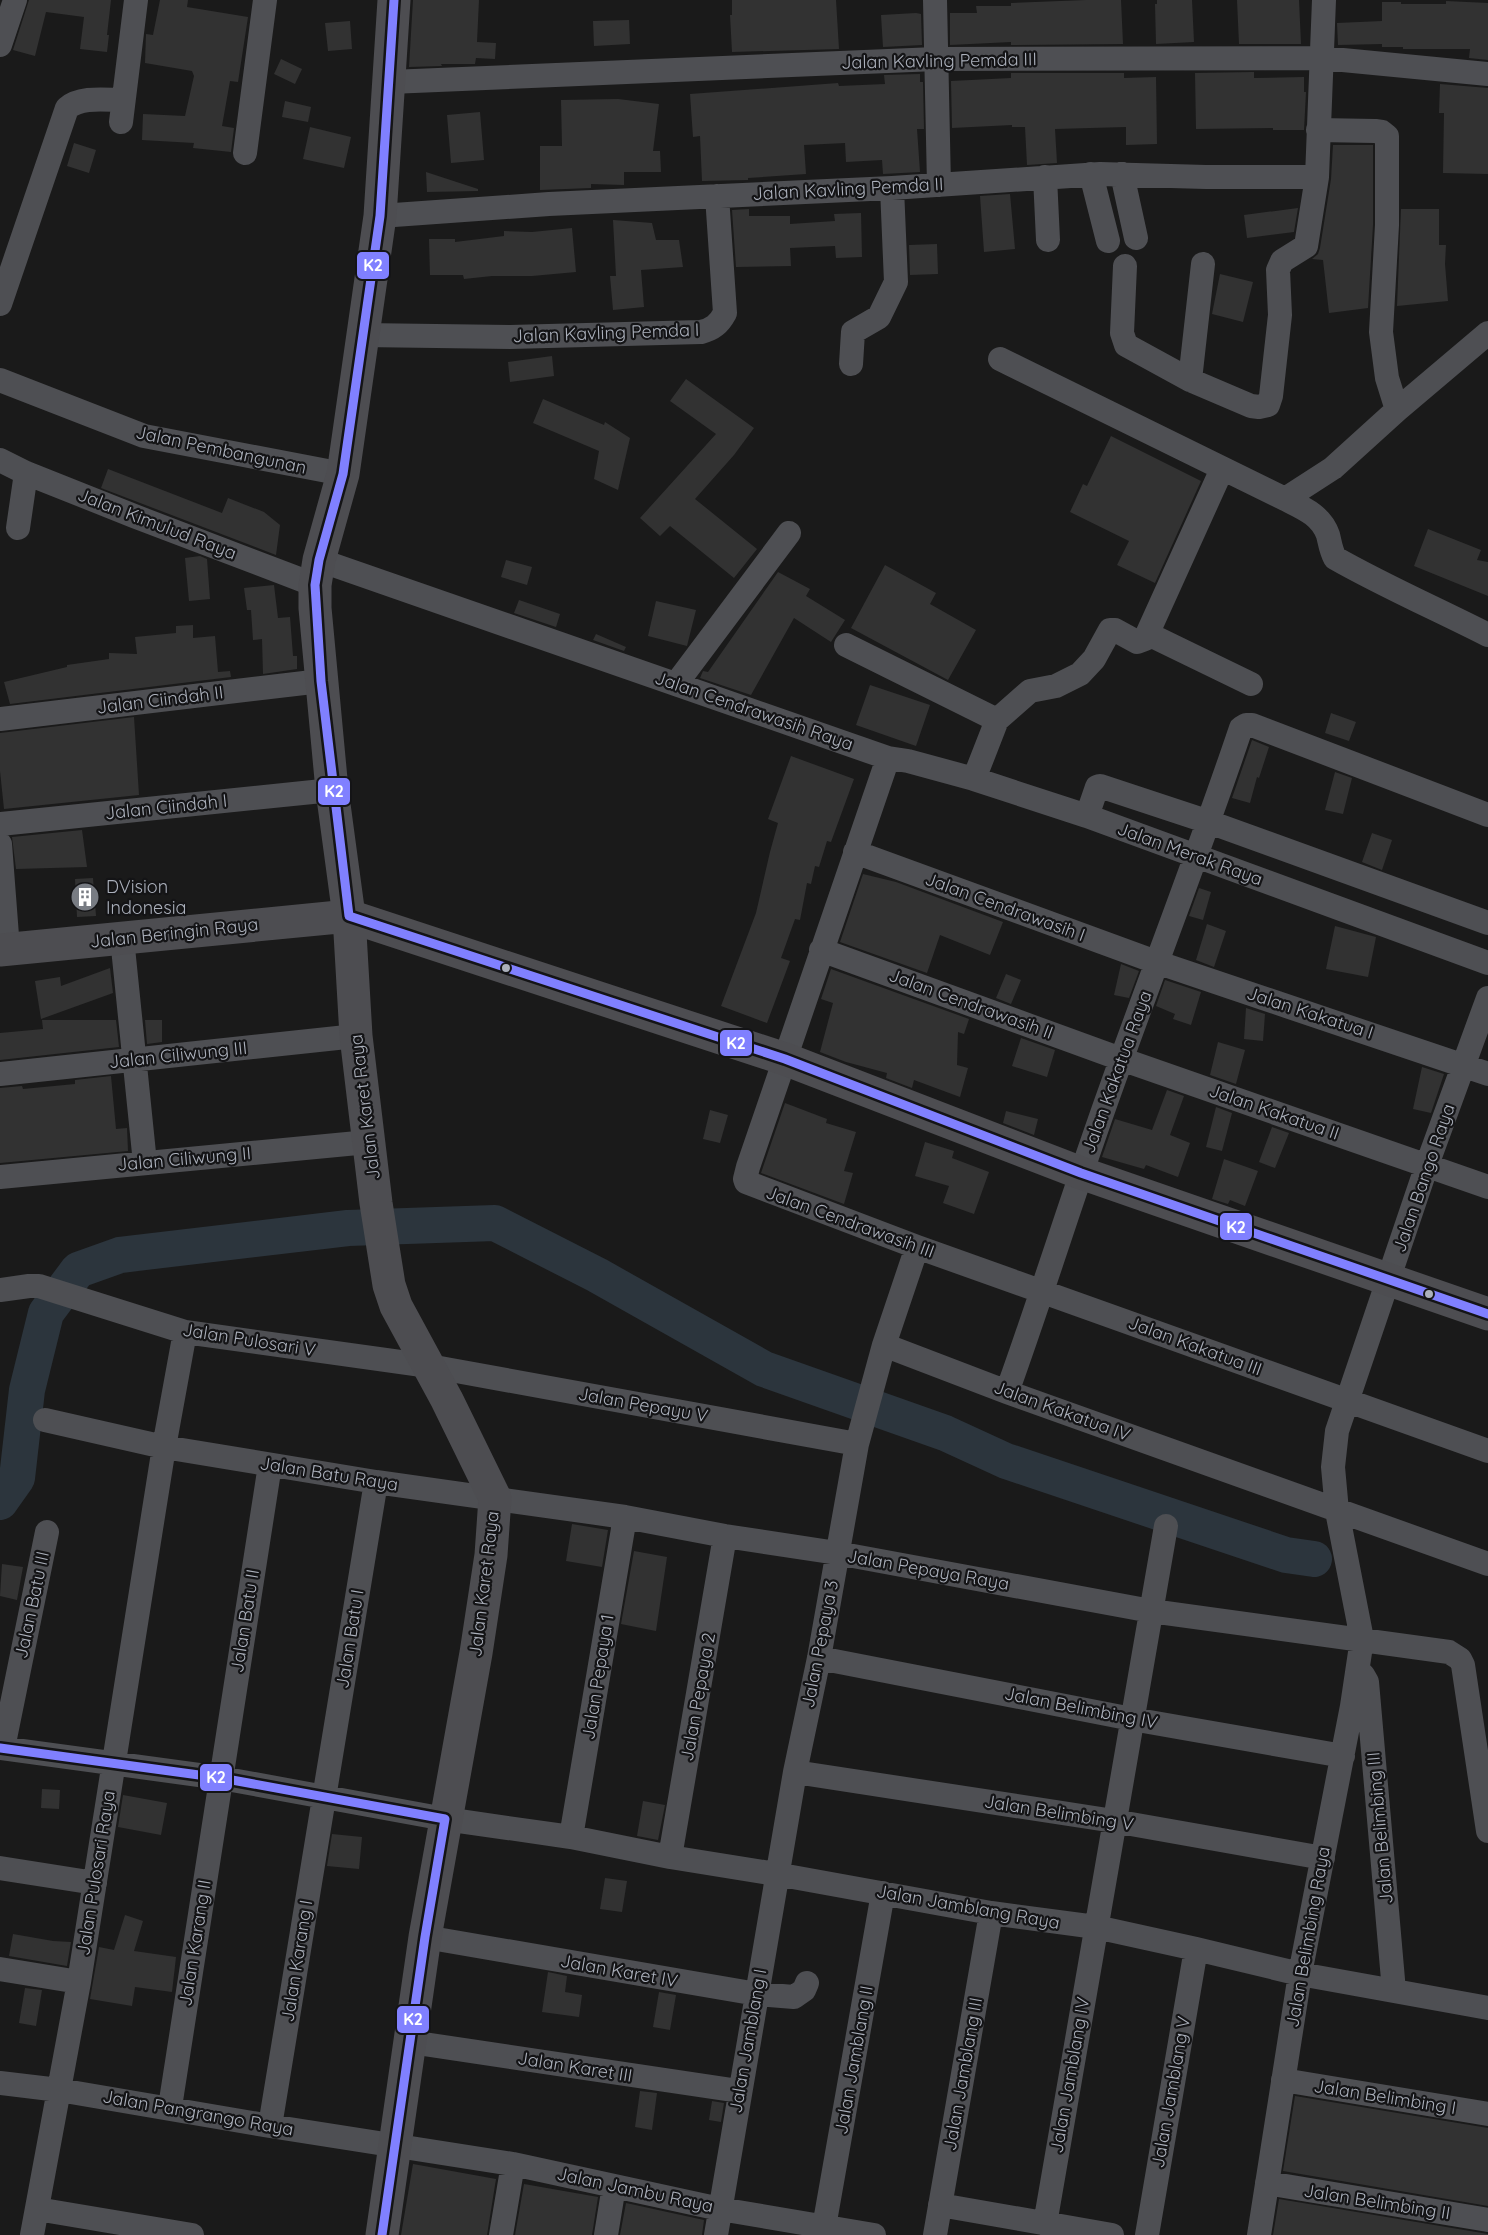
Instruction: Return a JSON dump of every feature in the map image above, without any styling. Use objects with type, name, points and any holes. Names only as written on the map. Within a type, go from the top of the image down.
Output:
[{"type":"street","points":[[0,45],[15,0]]},
{"type":"street","points":[[0,304],[67,108],[74,102],[86,100],[122,111],[136,0]]},
{"type":"street","points":[[245,153],[265,0]]},
{"type":"street","name":"Jalan Karet Raya","points":[[382,2235],[425,1937],[476,1653],[491,1555],[495,1498],[429,1366],[396,1306],[388,1285],[356,1036],[348,916],[332,790],[315,608],[317,572],[343,474],[380,216],[394,0]]},
{"type":"street","points":[[935,0],[939,185]]},
{"type":"street","points":[[1125,266],[1122,333],[1124,342],[1190,380],[1251,406],[1268,405],[1280,315],[1278,270],[1282,261],[1306,246],[1317,177],[1324,0]]},
{"type":"street","name":"Jalan Kavling Pemda III","points":[[390,82],[936,59],[1322,58],[1488,74]]},
{"type":"street","points":[[1318,130],[1375,131],[1387,136],[1387,225],[1381,333],[1387,378],[1397,410]]},
{"type":"street","points":[[1091,174],[1108,241]]},
{"type":"street","name":"Jalan Kavling Pemda II","points":[[380,216],[892,188],[1091,174],[1317,177]]},
{"type":"street","points":[[1122,174],[1136,238]]},
{"type":"street","points":[[1045,177],[1048,240]]},
{"type":"street","points":[[851,364],[854,332],[879,317],[896,282],[892,188]]},
{"type":"street","name":"Jalan Kavling Pemda I","points":[[362,335],[510,337],[701,332],[712,329],[725,313],[717,196]]},
{"type":"street","points":[[1190,380],[1203,264]]},
{"type":"street","points":[[1285,499],[1333,468],[1488,333]]},
{"type":"street","points":[[1000,359],[1222,470],[1310,511],[1318,518],[1327,533],[1335,558],[1367,577],[1488,635]]},
{"type":"street","name":"Jalan Pembangunan","points":[[0,380],[144,436],[343,474]]},
{"type":"street","name":"Jalan Kimulud Raya","points":[[0,460],[26,473],[317,572]]},
{"type":"street","points":[[974,779],[997,720],[1030,691],[1056,686],[1080,674],[1094,659],[1110,630],[1142,642],[1148,634],[1222,470]]},
{"type":"street","points":[[18,528],[26,473]]},
{"type":"street","points":[[676,684],[789,533]]},
{"type":"street","name":"Jalan Cendrawasih Raya","points":[[317,572],[676,684],[888,758]]},
{"type":"street","points":[[1148,634],[1251,684]]},
{"type":"street","points":[[846,645],[997,720]]},
{"type":"street","name":"Jalan Ciindah II","points":[[0,719],[321,681]]},
{"type":"street","name":"Jalan Kakatua Raya","points":[[1007,1392],[1121,1059],[1241,728],[1252,725],[1488,815]]},
{"type":"street","points":[[785,1059],[888,758]]},
{"type":"street","name":"Jalan Merak Raya","points":[[888,758],[908,761],[974,779],[1087,816],[1202,839],[1488,963]]},
{"type":"street","points":[[1087,816],[1097,788],[1100,786],[1202,839],[1488,923]]},
{"type":"street","name":"Jalan Ciindah I","points":[[0,824],[332,790]]},
{"type":"street","points":[[0,844],[4,950]]},
{"type":"street","name":"Jalan Cendrawasih I","points":[[855,852],[1156,962]]},
{"type":"street","points":[[348,916],[785,1059],[1081,1173],[1488,1314]]},
{"type":"street","name":"Jalan Beringin Raya","points":[[4,950],[348,916]]},
{"type":"street","points":[[122,938],[145,1163]]},
{"type":"street","name":"Jalan Cendrawasih II","points":[[821,950],[1121,1059]]},
{"type":"street","name":"Jalan Kakatua I","points":[[1156,962],[1488,1074]]},
{"type":"street","name":"Jalan Bango Raya","points":[[1362,1639],[1337,1511],[1334,1451],[1337,1431],[1427,1165],[1488,998]]},
{"type":"street","name":"Jalan Ciliwung III","points":[[0,1074],[356,1036]]},
{"type":"street","name":"Jalan Cendrawasih III","points":[[785,1059],[746,1172],[746,1182],[917,1248],[1043,1291]]},
{"type":"street","name":"Jalan Kakatua II","points":[[1121,1059],[1488,1187]]},
{"type":"street","name":"Jalan Ciliwung II","points":[[0,1178],[368,1142]]},
{"type":"street","points":[[884,1345],[917,1248]]},
{"type":"street","name":"Jalan Pulosari V","points":[[0,1290],[39,1286],[185,1332],[429,1366]]},
{"type":"street","name":"Jalan Kakatua III","points":[[1043,1291],[1488,1451]]},
{"type":"street","name":"Jalan Pulosari Raya","points":[[32,2235],[79,1982],[112,1764],[185,1332]]},
{"type":"street","name":"Jalan Pepaya 3","points":[[776,1874],[819,1658],[857,1444],[884,1345]]},
{"type":"street","name":"Jalan Kakatua IV","points":[[884,1345],[1007,1392],[1488,1564]]},
{"type":"street","name":"Jalan Pepayu V","points":[[429,1366],[857,1444]]},
{"type":"street","name":"Jalan Batu Raya","points":[[45,1420],[164,1447],[376,1482],[495,1498]]},
{"type":"street","name":"Jalan Batu II","points":[[221,1778],[270,1465]]},
{"type":"street","name":"Jalan Batu I","points":[[325,1796],[376,1482]]},
{"type":"street","name":"Jalan Pepaya Raya","points":[[495,1498],[625,1517],[725,1536],[837,1553],[1151,1611],[1449,1652],[1460,1659],[1464,1673],[1488,1831]]},
{"type":"street","name":"Jalan Pepaya 1","points":[[571,1837],[625,1517]]},
{"type":"street","name":"Jalan Jamblang IV","points":[[1045,2223],[1166,1526]]},
{"type":"street","name":"Jalan Batu III","points":[[2,1748],[47,1532]]},
{"type":"street","name":"Jalan Pepaya 2","points":[[670,1857],[725,1536]]},
{"type":"street","name":"Jalan Belimbing Raya","points":[[1259,2235],[1300,1974],[1343,1756],[1362,1639]]},
{"type":"street","name":"Jalan Belimbing IV","points":[[819,1658],[1132,1719],[1343,1756]]},
{"type":"street","name":"Jalan Belimbing III","points":[[1358,1669],[1367,1682],[1394,1991]]},
{"type":"street","name":"Jalan Jamblang Raya","points":[[2,1748],[221,1778],[445,1819],[571,1837],[670,1857],[991,1913],[1096,1928],[1300,1974],[1488,2008]]},
{"type":"street","name":"Jalan Belimbing V","points":[[795,1772],[1114,1821],[1323,1858]]},
{"type":"street","name":"Jalan Karang II","points":[[170,2108],[221,1778]]},
{"type":"street","name":"Jalan Karang I","points":[[270,2126],[325,1796]]},
{"type":"street","points":[[0,1868],[95,1883]]},
{"type":"street","name":"Jalan Jamblang I","points":[[716,2235],[776,1874]]},
{"type":"street","name":"Jalan Jamblang II","points":[[824,2227],[883,1893]]},
{"type":"street","name":"Jalan Jamblang III","points":[[935,2235],[991,1913]]},
{"type":"street","name":"Jalan Karet IV","points":[[425,1937],[757,1994],[794,1997],[804,1990],[807,1983]]},
{"type":"street","name":"Jalan Jamblang V","points":[[1147,2235],[1196,1949]]},
{"type":"street","points":[[0,1969],[79,1982]]},
{"type":"street","name":"Jalan Karet III","points":[[410,2042],[739,2091]]},
{"type":"street","name":"Jalan Belimbing I","points":[[1283,2080],[1488,2114]]},
{"type":"street","name":"Jalan Pangrango Raya","points":[[0,2083],[58,2090],[395,2146]]},
{"type":"street","name":"Jalan Jambu Raya","points":[[395,2146],[513,2164],[720,2209],[874,2235]]},
{"type":"street","points":[[501,2235],[513,2164]]},
{"type":"street","name":"Jalan Belimbing II","points":[[1267,2184],[1488,2220]]},
{"type":"street","points":[[606,2235],[614,2186]]},
{"type":"street","points":[[940,2205],[1112,2235]]},
{"type":"street","points":[[37,2209],[192,2235]]},
{"type":"building","points":[[29,0],[111,0],[107,52],[80,49],[84,17],[46,12],[35,56],[13,50]]},
{"type":"building","points":[[160,0],[188,0],[187,7],[248,17],[238,82],[230,81],[222,126],[234,128],[231,152],[193,148],[194,143],[142,140],[143,114],[185,116],[194,76],[192,71],[145,63],[146,34],[153,35]]},
{"type":"building","points":[[413,0],[479,0],[477,42],[496,43],[495,59],[476,58],[475,64],[409,67]]},
{"type":"building","points":[[732,0],[836,0],[839,49],[732,52],[730,15],[732,15]]},
{"type":"building","points":[[1121,0],[1123,44],[1011,45],[1011,42],[950,45],[950,13],[977,13],[976,6],[1011,6],[1011,3]]},
{"type":"building","points":[[1157,0],[1192,0],[1194,42],[1156,44],[1155,4]]},
{"type":"building","points":[[1237,0],[1299,0],[1301,44],[1239,44]]},
{"type":"building","points":[[1446,1],[1488,3],[1488,60],[1469,58],[1470,49],[1403,49],[1403,47],[1382,47],[1382,44],[1338,45],[1337,23],[1382,21],[1382,2],[1446,4]]},
{"type":"building","points":[[921,14],[922,45],[883,47],[881,15]]},
{"type":"building","points":[[629,20],[630,44],[594,46],[593,21]]},
{"type":"building","points":[[350,21],[352,49],[328,51],[325,23]]},
{"type":"building","points":[[281,59],[302,69],[295,84],[274,74]]},
{"type":"building","points":[[1254,72],[1254,78],[1304,77],[1304,92],[1306,92],[1304,130],[1196,129],[1195,73]]},
{"type":"building","points":[[1011,73],[1124,73],[1124,78],[1156,77],[1157,144],[1126,145],[1126,127],[1055,129],[1057,163],[1027,165],[1025,127],[1012,127],[1012,125],[952,128],[951,81],[1011,78]]},
{"type":"building","points":[[920,74],[920,82],[923,82],[924,129],[917,129],[920,172],[883,174],[882,160],[846,162],[845,143],[804,145],[806,174],[748,178],[748,180],[702,181],[700,136],[693,137],[690,94],[838,83],[839,86],[885,84],[884,75]]},
{"type":"building","points":[[1440,84],[1488,88],[1488,174],[1443,173],[1444,113],[1439,113]]},
{"type":"building","points":[[618,99],[659,104],[653,151],[660,151],[661,172],[624,172],[624,185],[591,184],[591,188],[540,190],[540,146],[562,146],[561,100]]},
{"type":"building","points":[[285,101],[311,107],[308,122],[282,117]]},
{"type":"building","points":[[480,112],[484,160],[451,163],[447,115]]},
{"type":"building","points":[[310,127],[351,137],[344,168],[303,159]]},
{"type":"building","points":[[74,143],[96,150],[89,173],[67,166]]},
{"type":"building","points":[[1333,145],[1373,145],[1373,225],[1368,308],[1329,313],[1323,260],[1312,259],[1318,254],[1320,248],[1331,179]]},
{"type":"building","points":[[426,172],[478,189],[478,191],[427,192]]},
{"type":"building","points":[[1010,194],[1015,249],[984,252],[980,196]]},
{"type":"building","points":[[1298,208],[1294,232],[1247,238],[1244,215]]},
{"type":"building","points":[[749,209],[749,216],[790,216],[790,224],[835,221],[834,214],[861,213],[862,257],[836,258],[835,246],[790,248],[791,266],[736,267],[732,210]]},
{"type":"building","points":[[1401,209],[1439,209],[1439,245],[1446,245],[1448,301],[1397,306]]},
{"type":"building","points":[[613,220],[652,223],[656,240],[679,240],[683,267],[641,270],[644,307],[613,310],[610,276],[616,276]]},
{"type":"building","points":[[572,228],[576,272],[464,279],[463,275],[430,275],[429,239],[455,239],[455,242],[504,236],[504,231],[532,232]]},
{"type":"building","points":[[937,244],[938,274],[910,275],[909,245]]},
{"type":"building","points":[[1220,274],[1253,282],[1243,322],[1212,314]]},
{"type":"building","points":[[552,356],[554,376],[510,382],[508,362]]},
{"type":"building","points":[[686,379],[754,428],[734,455],[695,499],[757,549],[734,578],[670,526],[660,536],[640,518],[716,434],[670,401]]},
{"type":"building","points":[[543,399],[604,425],[605,422],[630,438],[618,490],[594,479],[599,451],[533,423]]},
{"type":"building","points":[[1111,436],[1201,481],[1155,583],[1117,565],[1129,541],[1070,512],[1083,484],[1087,486]]},
{"type":"building","points":[[108,469],[222,513],[228,498],[264,512],[280,525],[276,555],[101,488]]},
{"type":"building","points":[[1428,529],[1481,550],[1477,560],[1488,562],[1488,596],[1414,566]]},
{"type":"building","points":[[200,556],[207,559],[210,599],[189,601],[185,558]]},
{"type":"building","points":[[506,560],[532,567],[527,585],[501,577]]},
{"type":"building","points":[[885,565],[936,593],[930,604],[976,630],[948,680],[851,628]]},
{"type":"building","points":[[778,572],[810,589],[806,596],[845,620],[831,642],[794,618],[751,695],[700,678],[703,671],[708,672]]},
{"type":"building","points":[[274,585],[278,618],[290,617],[293,656],[297,656],[297,669],[263,674],[262,639],[253,640],[251,610],[247,610],[244,588]]},
{"type":"building","points":[[519,600],[560,614],[556,627],[514,613]]},
{"type":"building","points":[[656,601],[696,610],[687,646],[648,636]]},
{"type":"building","points":[[193,625],[193,638],[215,636],[218,672],[230,671],[231,677],[10,704],[4,682],[67,667],[67,665],[109,659],[109,653],[137,654],[135,637],[176,633],[176,626]]},
{"type":"building","points":[[596,634],[626,647],[624,651],[593,640]]},
{"type":"building","points":[[870,685],[930,705],[916,746],[856,725]]},
{"type":"building","points":[[1331,713],[1356,722],[1349,741],[1325,733]]},
{"type":"building","points":[[134,717],[139,795],[4,809],[0,771],[0,733]]},
{"type":"building","points":[[1252,740],[1269,747],[1250,803],[1232,798]]},
{"type":"building","points":[[791,756],[854,779],[831,842],[827,841],[819,867],[815,866],[811,884],[807,883],[800,920],[795,919],[781,958],[790,961],[767,1023],[721,1006],[756,913],[778,823],[768,819]]},
{"type":"building","points":[[1335,772],[1352,778],[1343,814],[1325,810]]},
{"type":"building","points":[[82,830],[87,867],[16,869],[12,837]]},
{"type":"building","points":[[1372,833],[1392,840],[1382,870],[1362,862]]},
{"type":"building","points":[[863,874],[896,882],[1003,922],[990,955],[940,935],[927,973],[840,942]]},
{"type":"building","name":"DVision Indonesia","points":[[93,878],[96,916],[77,917],[75,879]]},
{"type":"building","points":[[1199,888],[1211,892],[1203,920],[1189,916]]},
{"type":"building","points":[[1207,924],[1226,931],[1214,967],[1196,960]]},
{"type":"building","points":[[1335,926],[1376,937],[1368,977],[1326,969]]},
{"type":"building","points":[[1121,964],[1139,971],[1129,998],[1114,995]]},
{"type":"building","points":[[110,968],[113,993],[41,1019],[35,981],[60,977],[61,986]]},
{"type":"building","points":[[831,969],[969,1019],[964,1034],[958,1032],[957,1065],[968,1068],[960,1097],[914,1080],[912,1088],[886,1078],[887,1073],[820,1052],[833,1003],[821,999]]},
{"type":"building","points":[[1006,974],[1021,980],[1011,1004],[996,998]]},
{"type":"building","points":[[1165,980],[1201,992],[1191,1025],[1173,1019],[1175,1014],[1156,1006]]},
{"type":"building","points":[[1246,1008],[1265,1014],[1263,1041],[1244,1039]]},
{"type":"building","points":[[42,1020],[116,1020],[119,1047],[0,1060],[0,1033],[43,1029]]},
{"type":"building","points":[[145,1020],[162,1020],[162,1042],[147,1044]]},
{"type":"building","points":[[1021,1038],[1055,1050],[1047,1077],[1012,1066]]},
{"type":"building","points":[[1218,1042],[1245,1050],[1236,1084],[1210,1075]]},
{"type":"building","points":[[1422,1067],[1444,1074],[1431,1113],[1413,1109]]},
{"type":"building","points":[[111,1076],[116,1129],[127,1128],[128,1151],[0,1163],[0,1088],[22,1086],[23,1089],[75,1084],[75,1080]]},
{"type":"building","points":[[1167,1090],[1184,1096],[1170,1135],[1190,1143],[1178,1177],[1146,1165],[1144,1169],[1102,1157],[1115,1119],[1152,1130]]},
{"type":"building","points":[[785,1103],[827,1119],[826,1123],[856,1132],[844,1171],[853,1173],[844,1204],[761,1173]]},
{"type":"building","points":[[1216,1107],[1232,1113],[1222,1151],[1206,1147]]},
{"type":"building","points":[[710,1110],[728,1115],[720,1143],[703,1139]]},
{"type":"building","points":[[1006,1111],[1038,1119],[1034,1135],[1003,1123]]},
{"type":"building","points":[[1272,1127],[1289,1133],[1275,1168],[1259,1162]]},
{"type":"building","points":[[925,1142],[954,1151],[952,1158],[989,1172],[974,1214],[943,1203],[949,1186],[915,1176]]},
{"type":"building","points":[[1224,1159],[1258,1171],[1245,1206],[1230,1200],[1228,1204],[1212,1199]]},
{"type":"building","points":[[572,1524],[608,1530],[602,1567],[566,1561]]},
{"type":"building","points":[[634,1551],[667,1557],[656,1631],[621,1624]]},
{"type":"building","points":[[2,1564],[23,1567],[17,1600],[0,1596]]},
{"type":"building","points":[[42,1789],[60,1790],[59,1809],[41,1808]]},
{"type":"building","points":[[123,1795],[167,1803],[161,1835],[118,1827]]},
{"type":"building","points":[[643,1801],[665,1805],[658,1840],[637,1836]]},
{"type":"building","points":[[332,1834],[362,1837],[359,1869],[327,1866]]},
{"type":"building","points":[[605,1878],[627,1881],[622,1912],[600,1909]]},
{"type":"building","points":[[125,1915],[143,1921],[134,1951],[176,1957],[172,1992],[135,1987],[132,2006],[90,1999],[99,1947],[114,1950]]},
{"type":"building","points":[[13,1934],[71,1942],[67,1966],[9,1956]]},
{"type":"building","points":[[548,1972],[567,1976],[565,1992],[582,1995],[579,2017],[542,2012]]},
{"type":"building","points":[[25,1988],[42,1990],[36,2026],[19,2023]]},
{"type":"building","points":[[659,1992],[676,1995],[670,2030],[653,2027]]},
{"type":"building","points":[[640,2091],[657,2093],[652,2130],[635,2127]]},
{"type":"building","points":[[1295,2096],[1488,2128],[1488,2206],[1283,2171]]},
{"type":"building","points":[[712,2101],[724,2103],[721,2122],[709,2120]]},
{"type":"building","points":[[413,2164],[496,2179],[487,2235],[401,2235]]},
{"type":"building","points":[[524,2184],[598,2197],[592,2235],[515,2235]]},
{"type":"building","points":[[1279,2199],[1488,2234],[1488,2235],[1273,2235]]},
{"type":"building","points":[[626,2203],[704,2220],[702,2235],[620,2235]]},
{"type":"waterway","points":[[0,1502],[17,1478],[27,1390],[46,1313],[78,1270],[120,1255],[348,1228],[495,1223],[597,1275],[764,1369],[945,1433],[1006,1461],[1286,1555],[1314,1559]]},
{"type":"transit line","name":"K2","points":[[394,0],[380,216],[343,474],[319,560],[315,585],[321,681],[349,916],[785,1059],[1081,1173],[1488,1314]]},
{"type":"transit line","name":"K2","points":[[0,1748],[221,1778],[445,1819],[425,1937],[382,2235]]},
{"type":"place","name":"DVision Indonesia","points":[[85,897]]}]
